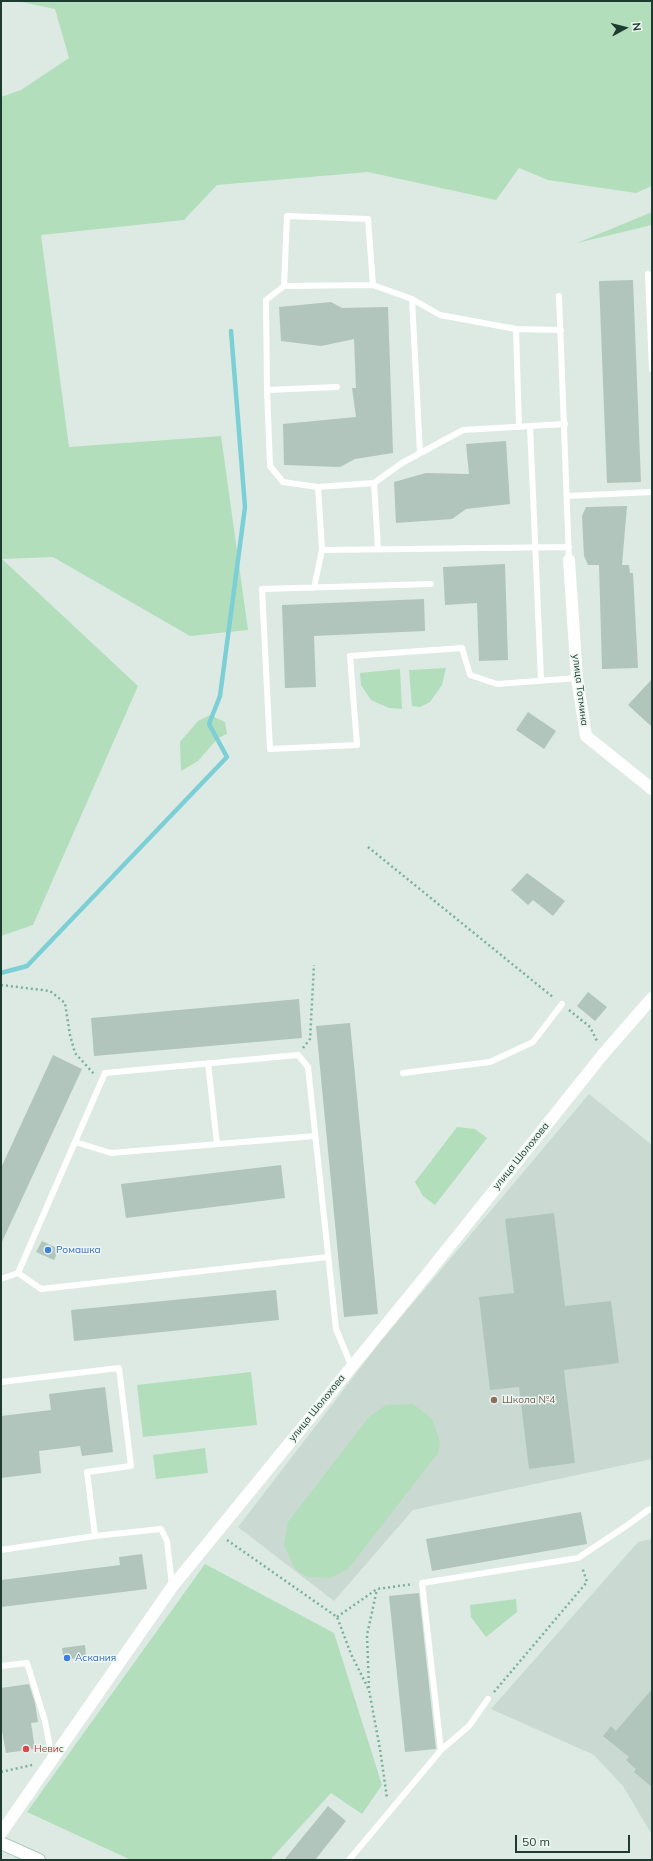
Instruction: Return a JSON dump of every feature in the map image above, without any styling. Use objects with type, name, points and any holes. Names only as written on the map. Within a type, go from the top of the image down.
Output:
[{"type":"street","name":"улица Тотмина","points":[[569,560],[577,678],[586,736],[652,789]]},
{"type":"street","name":"улица Шолохова","points":[[1,1833],[172,1587],[351,1365],[420,1283],[604,1053],[652,999]]},
{"type":"street","points":[[1,1843],[39,1860]]},
{"type":"lane","points":[[284,286],[287,216],[368,219],[373,285]]},
{"type":"lane","points":[[648,274],[652,368]]},
{"type":"lane","points":[[561,330],[516,329],[440,315],[412,299],[373,285],[284,286],[266,300],[270,466],[284,482],[318,487],[374,483],[402,463],[463,430],[565,424]]},
{"type":"lane","points":[[559,296],[569,560]]},
{"type":"lane","points":[[412,299],[420,453]]},
{"type":"lane","points":[[516,329],[519,426]]},
{"type":"lane","points":[[267,390],[336,388]]},
{"type":"lane","points":[[530,426],[541,680]]},
{"type":"lane","points":[[374,483],[378,549]]},
{"type":"lane","points":[[314,588],[322,550],[318,487]]},
{"type":"lane","points":[[567,496],[652,492]]},
{"type":"lane","points":[[322,550],[569,546]]},
{"type":"lane","points":[[431,584],[262,589],[270,749],[356,745],[350,656],[462,648],[470,675],[497,684],[577,678]]},
{"type":"lane","points":[[403,1073],[490,1062],[533,1042],[562,1004]]},
{"type":"lane","points":[[1,1279],[18,1273],[105,1073],[298,1055],[308,1067],[336,1329],[351,1365]]},
{"type":"lane","points":[[208,1063],[217,1144]]},
{"type":"lane","points":[[75,1142],[111,1153],[315,1136]]},
{"type":"lane","points":[[18,1273],[41,1289],[328,1257]]},
{"type":"lane","points":[[1,1382],[119,1368],[131,1466],[87,1472],[95,1536]]},
{"type":"lane","points":[[441,1750],[422,1583],[578,1558],[648,1510],[652,1509]]},
{"type":"lane","points":[[1,1550],[95,1536],[161,1529],[167,1542],[172,1587]]},
{"type":"lane","points":[[1,1666],[27,1663],[45,1721],[52,1760]]},
{"type":"lane","points":[[349,1860],[441,1750],[469,1726],[488,1699]]},
{"type":"path","points":[[368,847],[590,1027],[604,1053]]},
{"type":"path","points":[[298,1055],[310,1039],[314,965]]},
{"type":"path","points":[[1,985],[50,991],[64,1003],[70,1036],[75,1053],[101,1082]]},
{"type":"path","points":[[225,1539],[337,1617],[350,1654],[369,1690]]},
{"type":"path","points":[[488,1699],[587,1582],[578,1558]]},
{"type":"path","points":[[337,1617],[377,1590],[422,1583]]},
{"type":"path","points":[[377,1590],[367,1635],[369,1690],[380,1750],[388,1812]]},
{"type":"path","points":[[1,1772],[52,1760]]},
{"type":"shaded area","name":"Школа №4","points":[[589,1094],[652,1145],[652,1459],[413,1510],[334,1601],[238,1527],[381,1341]]},
{"type":"shaded area","points":[[652,1539],[652,1835],[623,1786],[594,1755],[491,1709],[638,1542]]},
{"type":"green space","points":[[17,1],[652,1],[652,186],[636,193],[548,180],[519,168],[496,200],[368,172],[217,185],[184,220],[41,235],[69,447],[221,436],[248,630],[190,636],[53,557],[2,559],[138,686],[33,925],[1,936],[1,97],[21,90],[69,58],[55,9]]},
{"type":"green space","points":[[652,212],[652,225],[577,243]]},
{"type":"green space","points":[[446,668],[442,685],[430,702],[420,707],[412,706],[409,670]]},
{"type":"green space","points":[[400,669],[402,709],[389,708],[371,700],[361,685],[360,673]]},
{"type":"green space","points":[[210,715],[225,722],[227,734],[218,738],[198,761],[181,771],[180,742],[198,721]]},
{"type":"green space","points":[[457,1127],[475,1129],[487,1138],[435,1205],[423,1196],[415,1182]]},
{"type":"green space","points":[[251,1372],[257,1425],[143,1437],[137,1385]]},
{"type":"green space","points":[[413,1404],[432,1419],[440,1442],[438,1453],[348,1569],[330,1578],[307,1577],[295,1569],[284,1545],[288,1522],[369,1417],[386,1405]]},
{"type":"green space","points":[[205,1448],[208,1473],[156,1479],[153,1455]]},
{"type":"green space","points":[[205,1564],[334,1633],[382,1785],[362,1814],[331,1793],[270,1860],[131,1860],[27,1812]]},
{"type":"green space","points":[[516,1599],[517,1612],[486,1637],[471,1617],[470,1605]]},
{"type":"building","points":[[633,280],[641,482],[607,483],[599,281]]},
{"type":"building","points":[[331,302],[342,308],[388,307],[393,453],[355,459],[340,467],[284,465],[283,424],[356,417],[352,388],[356,388],[354,339],[321,346],[281,341],[279,307]]},
{"type":"building","points":[[506,441],[510,504],[466,509],[452,519],[396,523],[394,482],[426,473],[469,474],[466,444]]},
{"type":"building","points":[[627,506],[622,565],[629,565],[630,573],[633,573],[638,668],[602,669],[599,565],[588,565],[584,556],[582,516],[586,507]]},
{"type":"building","points":[[505,564],[508,660],[479,661],[477,603],[445,605],[443,567]]},
{"type":"building","points":[[424,599],[425,631],[314,636],[316,687],[285,688],[282,605]]},
{"type":"building","points":[[652,679],[652,727],[628,705]]},
{"type":"building","points":[[528,712],[556,731],[544,749],[516,730]]},
{"type":"building","points":[[527,873],[565,901],[553,916],[533,900],[528,905],[511,890]]},
{"type":"building","points":[[588,992],[607,1007],[595,1021],[577,1006]]},
{"type":"building","points":[[299,999],[302,1038],[94,1056],[91,1018]]},
{"type":"building","points":[[350,1023],[378,1314],[344,1317],[316,1026]]},
{"type":"building","points":[[53,1055],[82,1069],[1,1244],[1,1168]]},
{"type":"building","points":[[281,1165],[285,1198],[126,1218],[121,1184]]},
{"type":"building","points":[[554,1213],[565,1306],[611,1301],[619,1363],[564,1370],[575,1463],[529,1469],[519,1387],[490,1390],[479,1297],[514,1293],[505,1219]]},
{"type":"building","name":"Ромашка","points":[[42,1241],[59,1249],[54,1260],[36,1252]]},
{"type":"building","points":[[276,1290],[279,1320],[74,1341],[71,1310]]},
{"type":"building","points":[[105,1387],[113,1452],[82,1456],[80,1446],[39,1451],[41,1473],[1,1478],[1,1416],[51,1410],[49,1394]]},
{"type":"building","points":[[581,1512],[587,1544],[432,1571],[426,1539]]},
{"type":"building","points":[[142,1554],[147,1589],[1,1607],[1,1580],[120,1565],[119,1557]]},
{"type":"building","points":[[419,1593],[436,1749],[405,1752],[389,1596]]},
{"type":"building","points":[[85,1645],[86,1657],[64,1660],[62,1648]]},
{"type":"building","points":[[29,1684],[35,1703],[38,1722],[31,1723],[35,1749],[6,1753],[1,1725],[1,1688]]},
{"type":"building","points":[[652,1689],[652,1787],[634,1772],[636,1769],[626,1760],[629,1757],[603,1736],[611,1726],[616,1731]]},
{"type":"building","points":[[328,1806],[346,1821],[315,1860],[284,1860]]},
{"type":"waterway","points":[[1,973],[27,966],[227,757],[209,724],[220,696],[245,507],[231,331]]},
{"type":"place","name":"Ромашка","points":[[48,1250]]},
{"type":"place","name":"Школа №4","points":[[494,1400]]},
{"type":"place","name":"Аскания","points":[[67,1658]]},
{"type":"place","name":"Невис","points":[[26,1749]]}]
